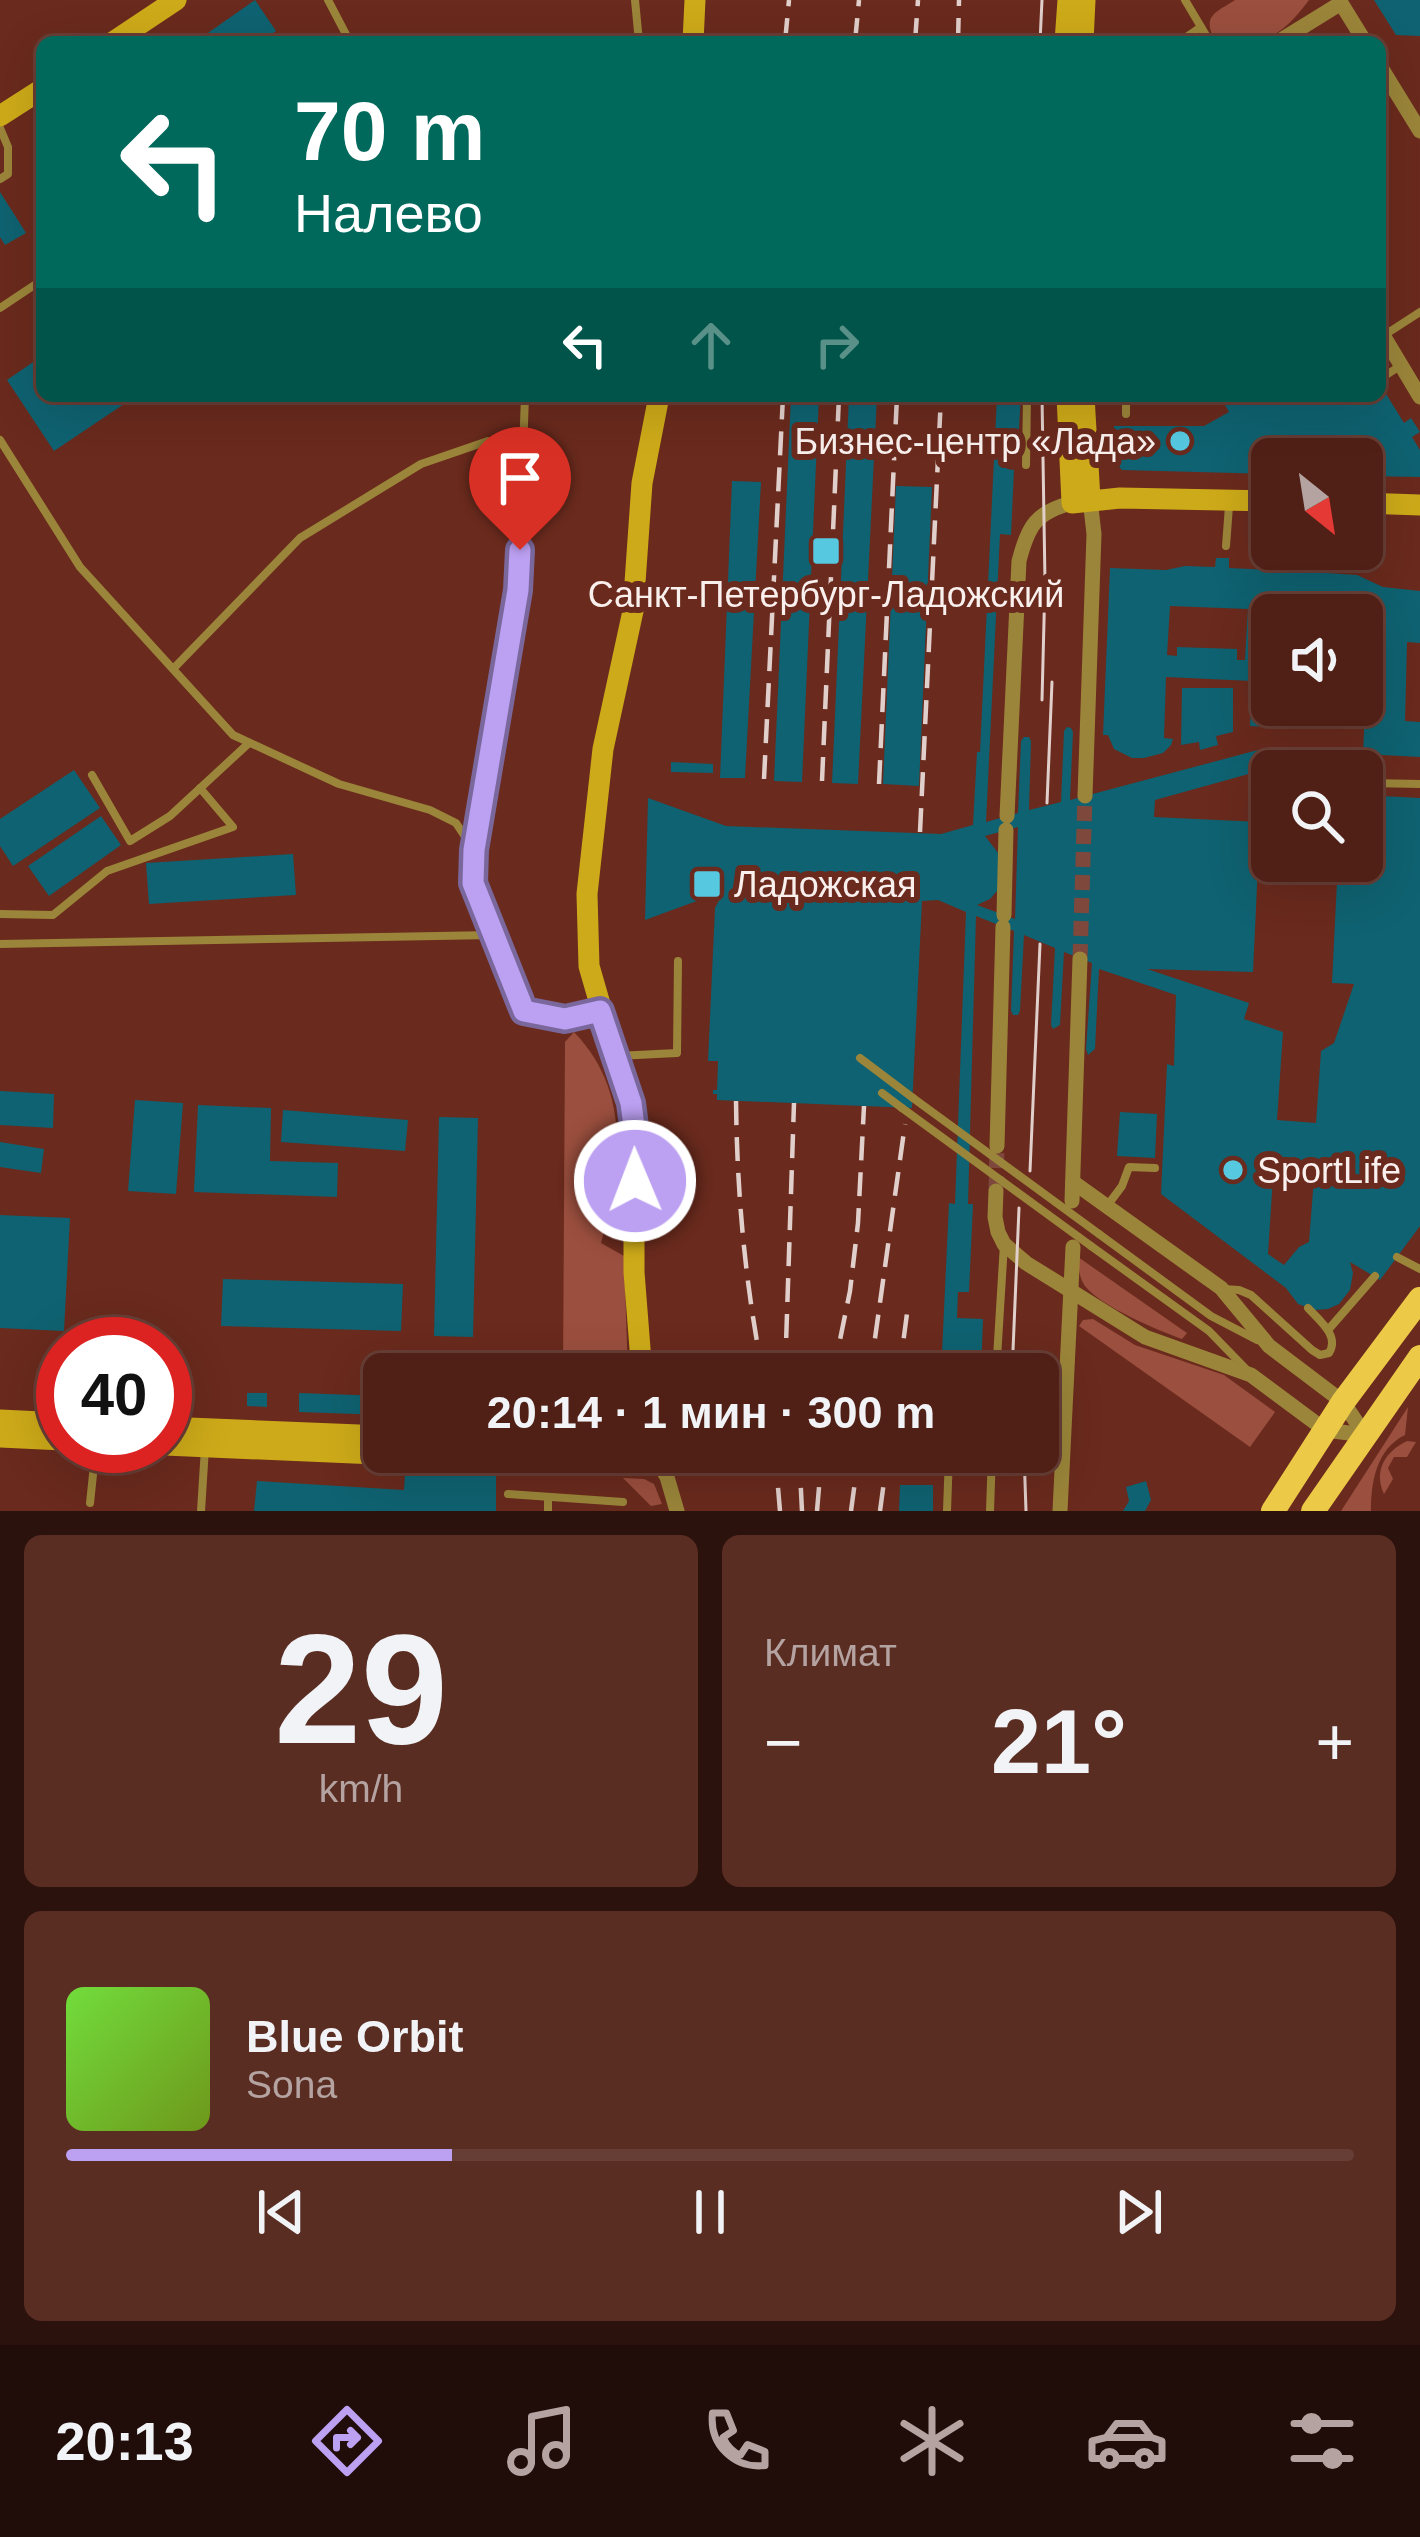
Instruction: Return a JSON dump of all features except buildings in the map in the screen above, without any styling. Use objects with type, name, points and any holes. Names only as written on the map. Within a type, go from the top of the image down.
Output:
[{"type":"main road","points":[[1273,1511],[1343,1402],[1420,1299]]},
{"type":"main road","points":[[1313,1511],[1420,1358]]},
{"type":"street","points":[[122,36],[176,0]]},
{"type":"street","points":[[693,36],[695,0]]},
{"type":"street","points":[[1066,36],[1068,0]]},
{"type":"street","points":[[1082,36],[1084,0]]},
{"type":"street","points":[[1287,36],[1342,1],[1362,36]]},
{"type":"street","points":[[1386,76],[1420,131]]},
{"type":"street","points":[[0,116],[36,93]]},
{"type":"street","points":[[1386,340],[1420,397]]},
{"type":"street","points":[[642,1353],[644,1235],[634,1122],[589,966],[587,894],[603,749],[633,611],[641,483],[658,402]]},
{"type":"street","points":[[1067,402],[1069,444],[1081,501],[1094,534],[1085,796]]},
{"type":"street","points":[[1081,501],[1084,402]]},
{"type":"street","points":[[997,1146],[1006,823],[1023,545],[1036,521],[1053,508],[1081,501],[1251,501]]},
{"type":"street","points":[[1383,504],[1420,505]]},
{"type":"street","points":[[1072,1201],[1080,959]]},
{"type":"street","points":[[1073,1183],[1221,1288],[1268,1346],[1343,1402],[1365,1435]]},
{"type":"street","points":[[996,1191],[998,1232],[1026,1263],[1145,1337],[1250,1375],[1325,1430],[1365,1435]]},
{"type":"street","points":[[1060,1511],[1073,1247]]},
{"type":"street","points":[[0,1420],[36,1422]]},
{"type":"street","points":[[192,1428],[363,1435]]},
{"type":"street","points":[[0,1437],[36,1439]]},
{"type":"street","points":[[192,1446],[363,1454]]},
{"type":"street","points":[[664,1473],[677,1511]]},
{"type":"lane","points":[[328,0],[347,36]]},
{"type":"lane","points":[[635,0],[638,36]]},
{"type":"lane","points":[[1185,0],[1207,36]]},
{"type":"lane","points":[[1187,36],[1201,26]]},
{"type":"lane","points":[[0,128],[8,147],[8,174],[0,179]]},
{"type":"lane","points":[[0,308],[36,284]]},
{"type":"lane","points":[[1386,331],[1420,312]]},
{"type":"lane","points":[[1386,375],[1401,366]]},
{"type":"lane","points":[[525,402],[518,590],[474,850],[473,883],[524,1011],[565,1019],[600,1011]]},
{"type":"lane","points":[[1026,465],[1028,402]]},
{"type":"lane","points":[[1126,402],[1126,415]]},
{"type":"lane","points":[[0,440],[80,567],[233,735],[339,784],[430,810],[456,823],[474,850]]},
{"type":"lane","points":[[173,669],[300,538],[421,464],[488,441],[523,470]]},
{"type":"lane","points":[[1027,445],[1069,444]]},
{"type":"lane","points":[[1226,546],[1229,500]]},
{"type":"lane","points":[[130,842],[170,816],[249,742]]},
{"type":"lane","points":[[92,775],[137,861]]},
{"type":"lane","points":[[1383,783],[1420,784]]},
{"type":"lane","points":[[0,914],[52,916],[107,871],[233,827],[200,788]]},
{"type":"lane","points":[[0,944],[493,935]]},
{"type":"lane","points":[[616,1056],[677,1053],[678,961]]},
{"type":"lane","points":[[860,1058],[1216,1318],[1268,1346]]},
{"type":"lane","points":[[883,1094],[1209,1331],[1250,1375]]},
{"type":"lane","points":[[1107,1207],[1130,1167],[1155,1168]]},
{"type":"lane","points":[[997,1353],[1004,1244]]},
{"type":"lane","points":[[1397,1257],[1420,1269]]},
{"type":"lane","points":[[1328,1330],[1375,1276]]},
{"type":"lane","points":[[1221,1288],[1251,1295],[1320,1355],[1329,1353],[1333,1347],[1328,1330],[1308,1308]]},
{"type":"lane","points":[[1209,1331],[1216,1318]]},
{"type":"lane","points":[[201,1511],[206,1447]]},
{"type":"lane","points":[[90,1503],[93,1473]]},
{"type":"lane","points":[[947,1511],[948,1473]]},
{"type":"lane","points":[[990,1511],[991,1473]]},
{"type":"lane","points":[[508,1494],[623,1502]]},
{"type":"lane","points":[[548,1498],[548,1511]]},
{"type":"shaded area","points":[[1235,0],[1309,0],[1270,36],[1213,36],[1210,21]]},
{"type":"shaded area","points":[[574,1032],[593,1055],[613,1106],[617,1160],[601,1243],[624,1256],[627,1353],[563,1353],[565,1042]]},
{"type":"shaded area","points":[[1078,1257],[1187,1333],[1182,1339],[1104,1302],[1083,1283]]},
{"type":"shaded area","points":[[1093,1319],[1135,1345],[1224,1375],[1275,1412],[1250,1447],[1079,1326]]},
{"type":"shaded area","points":[[1408,1407],[1405,1435],[1387,1449],[1377,1468],[1371,1511],[1341,1511]]},
{"type":"shaded area","points":[[1407,1441],[1416,1442],[1407,1457],[1394,1457],[1388,1468],[1393,1479],[1384,1494],[1380,1477],[1384,1462]]},
{"type":"shaded area","points":[[623,1478],[654,1484],[662,1504],[651,1506]]},
{"type":"tunnel","points":[[1080,959],[1085,796]]},
{"type":"tunnel","points":[[996,1191],[997,1146]]},
{"type":"tram line","points":[[1040,36],[1042,0]]},
{"type":"tram line","points":[[1042,402],[1042,700]]},
{"type":"tram line","points":[[1047,803],[1052,682]]},
{"type":"tram line","points":[[1030,1171],[1040,944]]},
{"type":"tram line","points":[[1013,1353],[1019,1208]]},
{"type":"tram line","points":[[1025,1473],[1026,1511]]},
{"type":"railway","points":[[786,36],[789,0]]},
{"type":"railway","points":[[856,36],[859,0]]},
{"type":"railway","points":[[915,36],[918,0]]},
{"type":"railway","points":[[958,36],[959,0]]},
{"type":"railway","points":[[764,779],[783,402]]},
{"type":"railway","points":[[822,781],[839,402]]},
{"type":"railway","points":[[879,784],[897,402]]},
{"type":"railway","points":[[920,832],[941,402]]},
{"type":"railway","points":[[736,1101],[743,1238],[759,1353]]},
{"type":"railway","points":[[786,1353],[794,1103]]},
{"type":"railway","points":[[837,1353],[858,1223],[864,1106]]},
{"type":"railway","points":[[873,1353],[905,1124]]},
{"type":"railway","points":[[902,1353],[908,1306]]},
{"type":"railway","points":[[777,1473],[780,1511]]},
{"type":"railway","points":[[800,1473],[802,1511]]},
{"type":"railway","points":[[817,1511],[820,1473]]},
{"type":"railway","points":[[851,1511],[856,1473]]},
{"type":"railway","points":[[880,1511],[885,1473]]},
{"type":"place","name":"Бизнес-центр «Лада»","points":[[1180,441]]},
{"type":"place","name":"Санкт-Петербург-Ладожский","points":[[826,551]]},
{"type":"place","name":"Ладожская","points":[[707,884]]},
{"type":"place","name":"SportLife","points":[[1233,1170]]},
{"type":"route","points":[[520,550],[518,590],[474,850],[473,883],[524,1011],[565,1019],[600,1011],[631,1103],[635,1181]]}]
